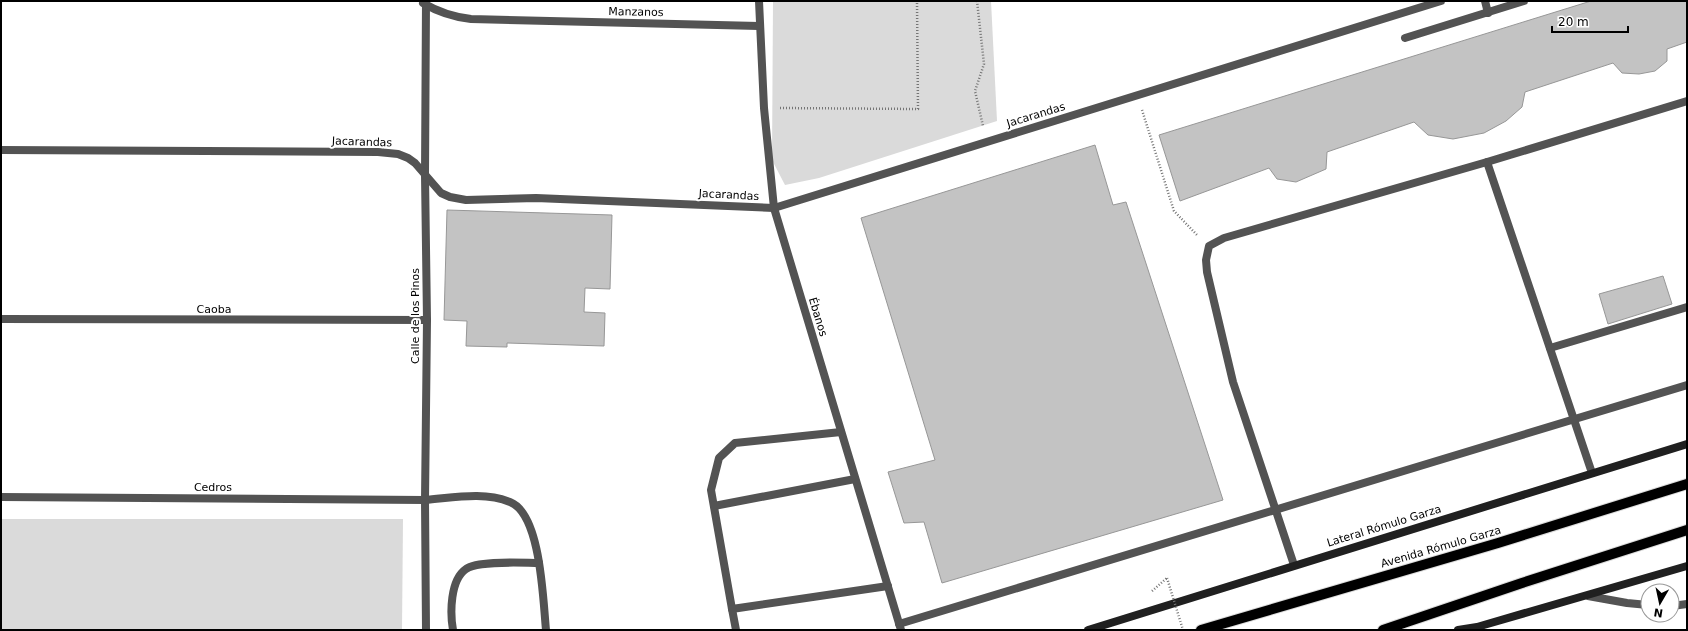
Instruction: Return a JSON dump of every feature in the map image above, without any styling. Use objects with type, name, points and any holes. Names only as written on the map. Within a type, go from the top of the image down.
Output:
[{"type":"main road","name":"Avenida Rómulo Garza","points":[[1191,630],[1202,630],[1498,544],[1687,484]]},
{"type":"main road","points":[[1384,630],[1522,583],[1687,530]]},
{"type":"street","name":"Ébanos","points":[[759,1],[764,108],[774,208],[900,627]]},
{"type":"street","name":"Jacarandas","points":[[1,150],[378,152],[398,154],[408,158],[414,162],[441,193],[450,197],[466,200],[536,198],[774,208],[1441,1]]},
{"type":"street","points":[[1485,1],[1488,12]]},
{"type":"street","points":[[1405,38],[1524,1]]},
{"type":"street","name":"Manzanos","points":[[424,2],[457,18],[759,26]]},
{"type":"street","name":"Calle de los Pinos","points":[[424,2],[427,320],[425,500],[426,630]]},
{"type":"street","points":[[1294,565],[1233,382],[1207,272],[1206,260],[1209,246],[1224,238],[1487,162],[1687,101]]},
{"type":"street","points":[[1487,162],[1592,473]]},
{"type":"street","points":[[1550,348],[1687,307]]},
{"type":"street","name":"Caoba","points":[[1,319],[427,320]]},
{"type":"street","points":[[900,627],[1275,509],[1687,385]]},
{"type":"street","points":[[736,630],[711,490],[719,458],[735,443],[841,432]]},
{"type":"street","name":"Lateral Rómulo Garza","points":[[1088,630],[1687,444]]},
{"type":"street","points":[[714,506],[855,479]]},
{"type":"street","name":"Cedros","points":[[1,497],[425,500],[488,497],[512,502],[522,511],[528,521],[534,537],[539,563],[546,630]]},
{"type":"street","points":[[453,630],[451,617],[452,598],[456,583],[466,569],[475,565],[487,564],[539,563]]},
{"type":"street","points":[[1458,630],[1478,629],[1687,566]]},
{"type":"street","points":[[732,608],[888,586]]},
{"type":"street","points":[[1588,596],[1640,604]]},
{"type":"path","points":[[764,108],[918,109],[917,1]]},
{"type":"path","points":[[977,1],[984,64],[975,91],[982,121],[990,141]]},
{"type":"path","points":[[1137,96],[1174,211],[1209,246]]},
{"type":"path","points":[[1167,578],[1183,630]]},
{"type":"shaded area","points":[[773,1],[991,1],[997,121],[819,178],[785,185],[772,160]]},
{"type":"shaded area","points":[[1,519],[403,519],[402,630],[1,630]]},
{"type":"building","points":[[1591,1],[1687,1],[1687,42],[1667,49],[1667,61],[1655,71],[1639,74],[1622,73],[1613,63],[1525,92],[1522,107],[1506,121],[1484,133],[1453,139],[1428,135],[1414,122],[1327,152],[1326,169],[1296,182],[1277,179],[1269,168],[1180,201],[1159,135]]},
{"type":"building","points":[[1095,145],[1113,205],[1126,202],[1223,500],[942,583],[924,522],[904,523],[888,472],[935,460],[861,218]]},
{"type":"building","points":[[447,210],[612,215],[610,289],[585,288],[584,312],[605,313],[604,346],[507,343],[507,347],[466,346],[467,321],[444,320]]},
{"type":"building","points":[[1663,276],[1672,304],[1608,324],[1599,294]]}]
